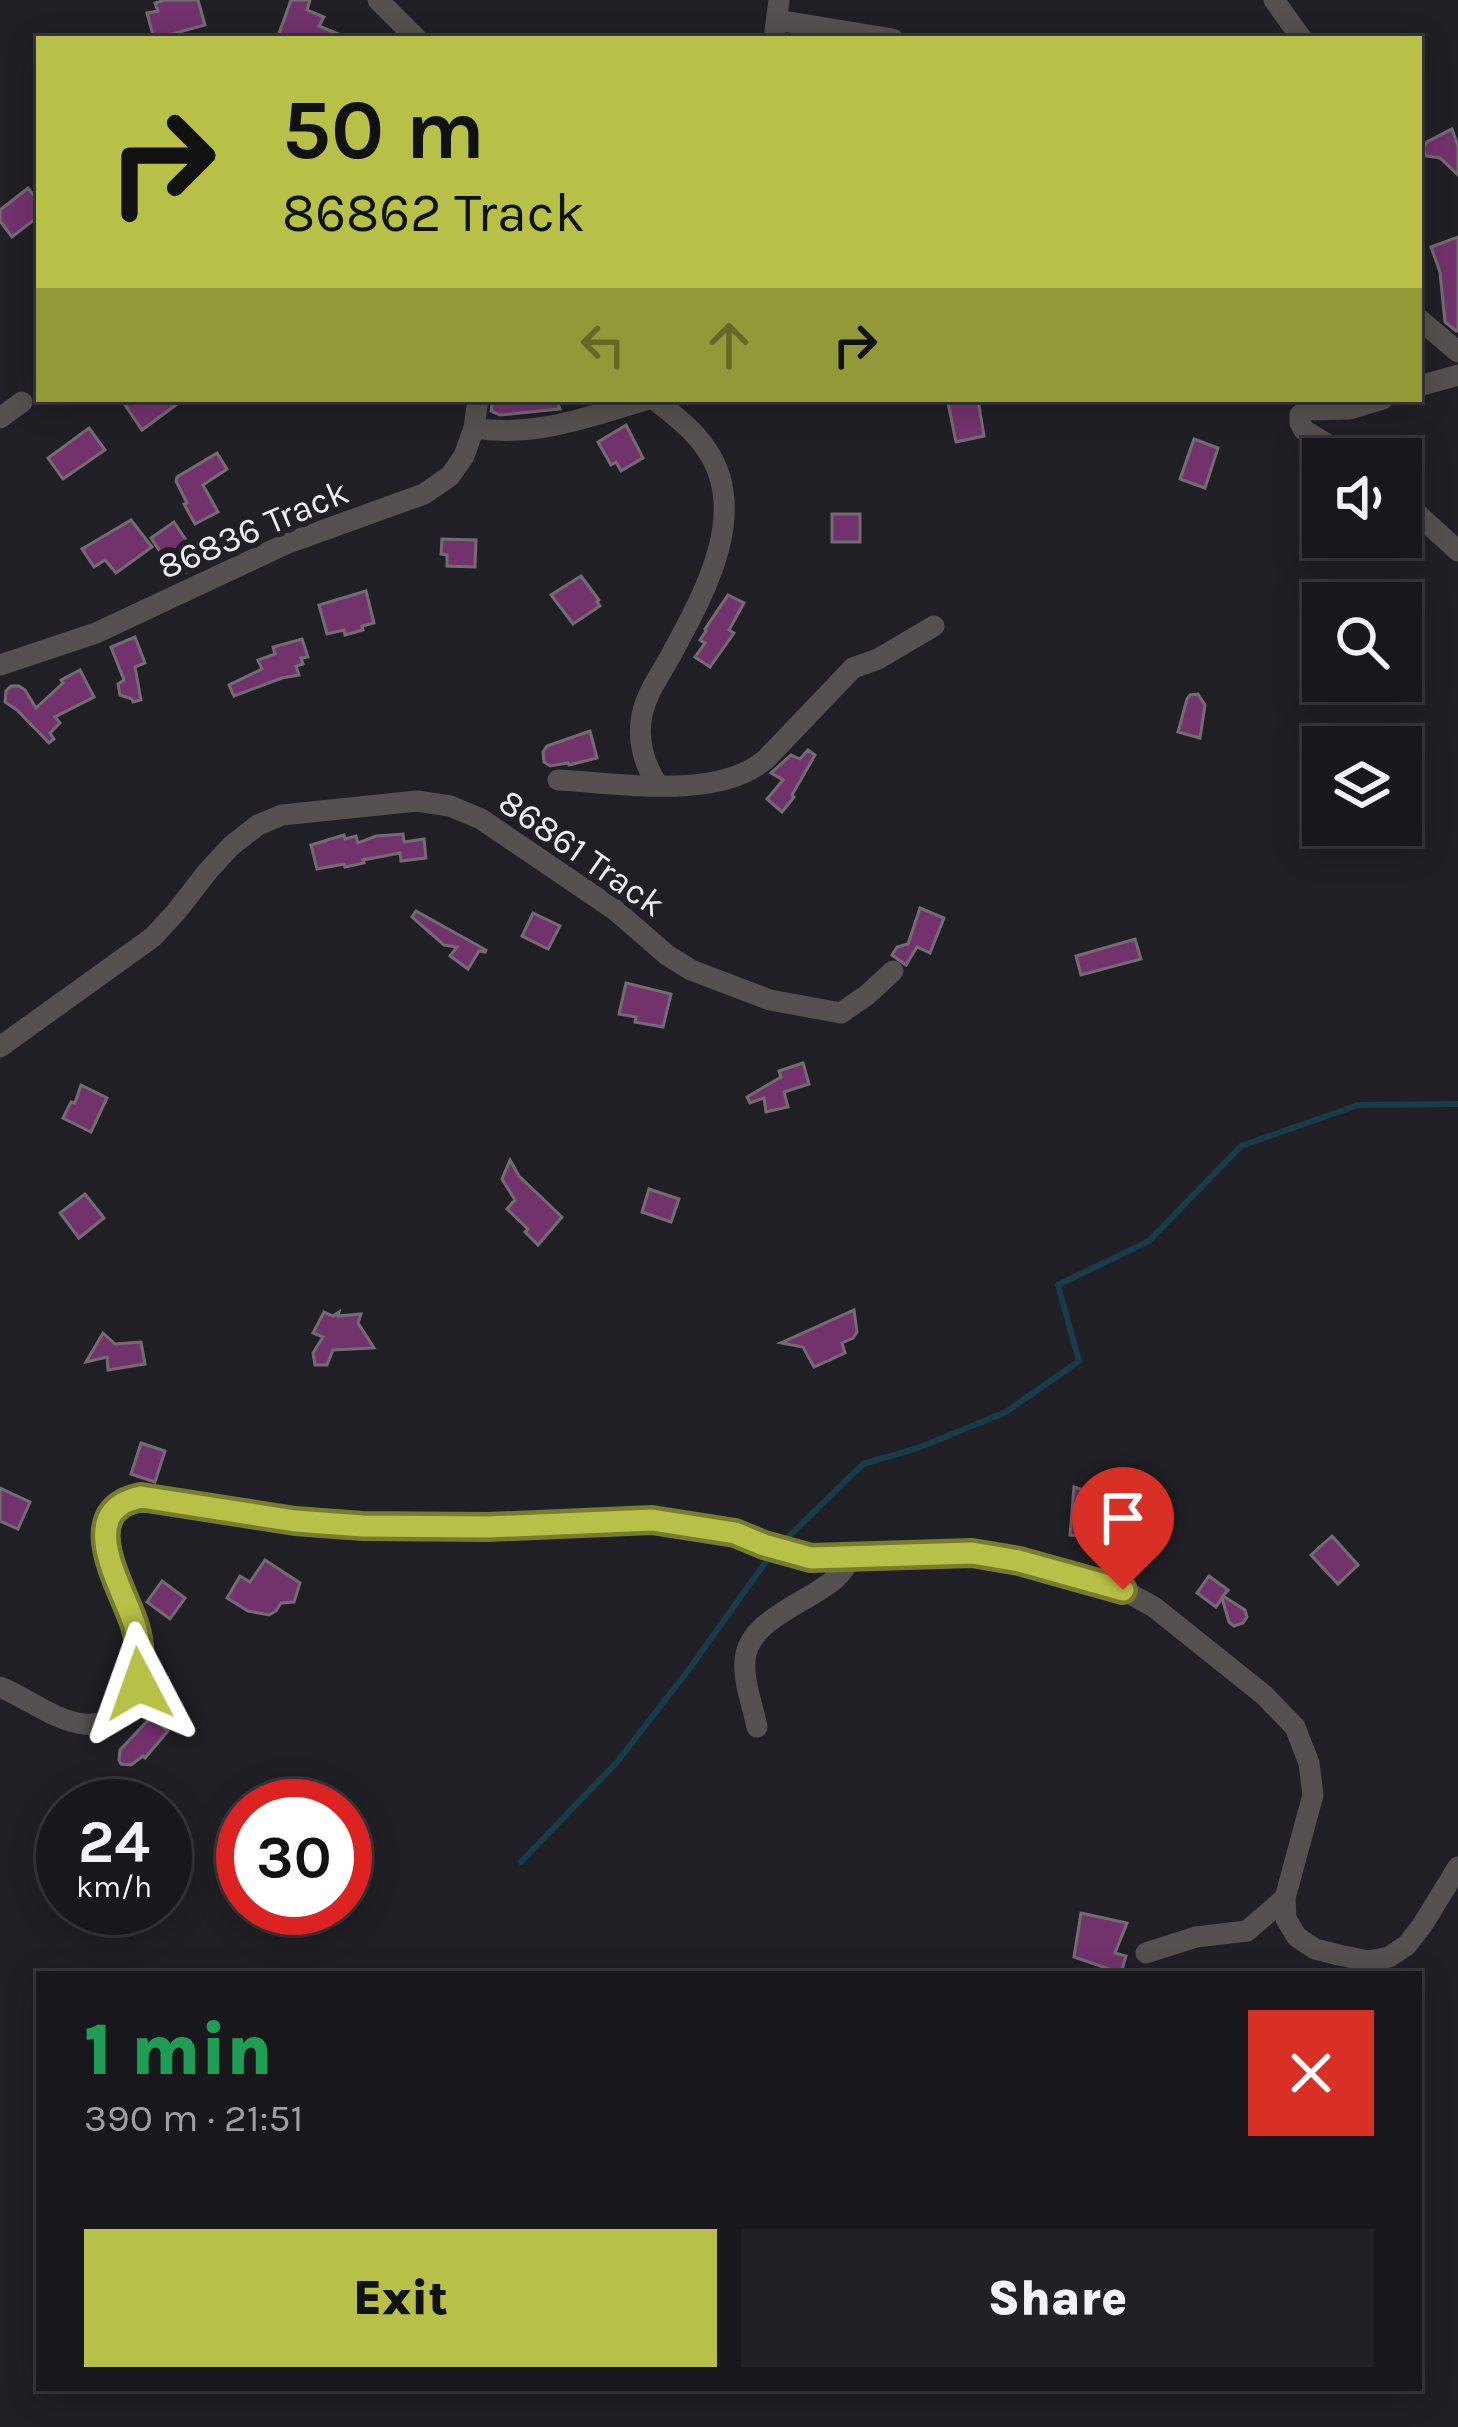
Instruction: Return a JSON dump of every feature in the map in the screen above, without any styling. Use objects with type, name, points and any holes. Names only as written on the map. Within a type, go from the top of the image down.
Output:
[{"type":"street","points":[[378,0],[414,36]]},
{"type":"street","points":[[1274,0],[1300,36]]},
{"type":"street","points":[[777,20],[875,36]]},
{"type":"street","points":[[1422,322],[1458,352]]},
{"type":"street","points":[[1422,385],[1458,375]]},
{"type":"street","points":[[0,418],[22,402]]},
{"type":"street","name":"86836 Track","points":[[0,665],[96,633],[288,543],[424,494],[450,476],[464,456],[478,402]]},
{"type":"street","points":[[474,428],[515,431],[556,426],[641,402]]},
{"type":"street","points":[[655,402],[707,449],[720,481],[724,518],[709,580],[645,702],[640,721],[644,756],[658,785]]},
{"type":"street","points":[[1317,438],[1300,424],[1306,410],[1350,410],[1374,402]]},
{"type":"street","points":[[1422,519],[1458,551]]},
{"type":"street","points":[[558,780],[688,787],[755,770],[853,668],[934,626]]},
{"type":"street","name":"86861 Track","points":[[0,1047],[153,937],[231,846],[258,825],[282,815],[375,804],[417,801],[450,806],[481,819],[615,910],[667,955],[691,970],[770,1000],[842,1013],[893,971]]},
{"type":"street","points":[[0,1687],[86,1725],[107,1722],[129,1705],[139,1684],[140,1655],[135,1625],[107,1552],[106,1529],[111,1513],[124,1501],[141,1497],[295,1521],[363,1526],[652,1520],[735,1533],[811,1558],[972,1553],[1123,1590],[1154,1607],[1264,1694],[1295,1727],[1309,1762],[1312,1795],[1285,1898],[1286,1918],[1297,1937],[1315,1949],[1368,1961],[1389,1958],[1423,1924],[1458,1867]]},
{"type":"street","points":[[757,1727],[746,1675],[748,1647],[758,1632],[837,1578],[854,1555]]},
{"type":"street","points":[[1146,1953],[1196,1937],[1247,1930],[1285,1898]]},
{"type":"building","points":[[198,0],[205,25],[153,36],[147,13],[158,11],[155,3]]},
{"type":"building","points":[[291,0],[310,0],[307,10],[324,17],[319,26],[343,36],[278,36]]},
{"type":"building","points":[[1452,129],[1458,146],[1458,175],[1440,158],[1426,156],[1423,149]]},
{"type":"building","points":[[28,188],[36,198],[36,218],[12,237],[0,221],[0,210]]},
{"type":"building","points":[[1458,237],[1456,331],[1445,322],[1440,272],[1431,247]]},
{"type":"building","points":[[123,402],[180,402],[142,430]]},
{"type":"building","points":[[492,402],[557,402],[560,409],[500,415],[491,411]]},
{"type":"building","points":[[978,402],[984,436],[956,442],[948,403]]},
{"type":"building","points":[[626,425],[643,458],[621,471],[616,462],[611,465],[598,442]]},
{"type":"building","points":[[89,428],[105,450],[63,479],[48,458]]},
{"type":"building","points":[[1194,439],[1218,448],[1205,488],[1180,479]]},
{"type":"building","points":[[217,453],[227,469],[203,485],[218,512],[195,524],[177,477]]},
{"type":"building","points":[[832,514],[860,514],[860,542],[832,542]]},
{"type":"building","points":[[131,520],[152,547],[116,573],[105,560],[94,567],[82,549]]},
{"type":"building","points":[[174,522],[202,564],[177,577],[151,538]]},
{"type":"building","points":[[442,539],[476,540],[475,567],[447,566],[447,555],[441,554]]},
{"type":"building","points":[[581,576],[600,606],[573,624],[551,595]]},
{"type":"building","points":[[366,591],[374,623],[345,635],[344,630],[327,634],[319,605]]},
{"type":"building","points":[[728,595],[744,603],[729,630],[734,633],[710,667],[695,657],[705,643],[700,640],[705,629]]},
{"type":"building","points":[[135,637],[145,663],[135,667],[141,700],[133,702],[120,695],[118,684],[124,680],[111,647]]},
{"type":"building","points":[[302,639],[308,657],[296,666],[299,675],[234,696],[229,685],[262,669],[258,660],[275,654],[273,647]]},
{"type":"building","points":[[80,670],[94,697],[55,717],[60,723],[50,733],[54,739],[49,743],[5,702],[6,691],[19,686],[36,708],[61,680]]},
{"type":"building","points":[[1198,694],[1205,705],[1200,738],[1178,732],[1187,699]]},
{"type":"building","points":[[590,731],[597,758],[569,765],[544,762],[547,746]]},
{"type":"building","points":[[808,750],[815,755],[782,812],[767,799],[783,780],[771,773],[791,755],[800,759]]},
{"type":"building","points":[[403,834],[404,842],[424,839],[426,858],[401,861],[400,853],[317,869],[311,845],[344,835],[345,839],[356,836],[358,843]]},
{"type":"building","points":[[920,908],[944,918],[930,953],[917,947],[906,965],[892,955],[897,947],[908,944]]},
{"type":"building","points":[[416,911],[485,952],[479,951],[468,969],[450,956],[457,947],[444,945],[412,917]]},
{"type":"building","points":[[533,913],[560,926],[548,949],[522,936]]},
{"type":"building","points":[[1135,939],[1141,959],[1081,975],[1076,956]]},
{"type":"building","points":[[626,983],[671,994],[663,1027],[619,1014]]},
{"type":"building","points":[[803,1063],[809,1084],[784,1092],[788,1107],[766,1112],[764,1098],[750,1103],[747,1097],[781,1077],[779,1071]]},
{"type":"building","points":[[81,1085],[107,1098],[91,1132],[63,1118]]},
{"type":"building","points":[[510,1160],[519,1176],[562,1217],[538,1245],[507,1209],[515,1200],[502,1179]]},
{"type":"building","points":[[649,1189],[679,1199],[671,1222],[642,1212]]},
{"type":"building","points":[[85,1194],[104,1218],[79,1238],[60,1213]]},
{"type":"building","points":[[854,1310],[857,1332],[842,1343],[845,1353],[814,1367],[803,1347],[781,1343]]},
{"type":"building","points":[[324,1312],[361,1314],[358,1323],[374,1348],[333,1350],[327,1365],[315,1365],[313,1353],[323,1337],[313,1333]]},
{"type":"building","points":[[103,1333],[115,1344],[141,1342],[145,1364],[108,1370],[107,1357],[86,1362]]},
{"type":"building","points":[[141,1443],[165,1451],[155,1482],[131,1474]]},
{"type":"building","points":[[1074,1487],[1113,1500],[1105,1525],[1099,1522],[1098,1537],[1070,1535]]},
{"type":"building","points":[[0,1488],[30,1502],[18,1529],[0,1521]]},
{"type":"building","points":[[1332,1536],[1358,1565],[1338,1584],[1311,1555]]},
{"type":"building","points":[[265,1560],[300,1583],[294,1602],[281,1603],[269,1615],[248,1611],[227,1598],[240,1576],[250,1582]]},
{"type":"building","points":[[1209,1576],[1228,1590],[1223,1596],[1245,1610],[1243,1623],[1234,1626],[1229,1622],[1222,1598],[1216,1607],[1197,1593]]},
{"type":"building","points":[[162,1581],[185,1598],[170,1619],[147,1602]]},
{"type":"building","points":[[151,1717],[168,1731],[145,1758],[121,1764],[120,1750]]},
{"type":"building","points":[[1081,1913],[1127,1923],[1115,1953],[1126,1956],[1122,1971],[1074,1957]]},
{"type":"waterway","points":[[781,1544],[863,1464],[918,1448],[1006,1412],[1079,1361],[1058,1285],[1149,1241],[1241,1146],[1358,1105],[1458,1104]]},
{"type":"waterway","points":[[521,1862],[617,1762],[772,1553]]},
{"type":"route","points":[[139,1684],[135,1625],[107,1552],[106,1529],[111,1513],[124,1501],[141,1497],[295,1521],[363,1526],[652,1520],[735,1533],[811,1558],[972,1553],[1123,1590]]}]
